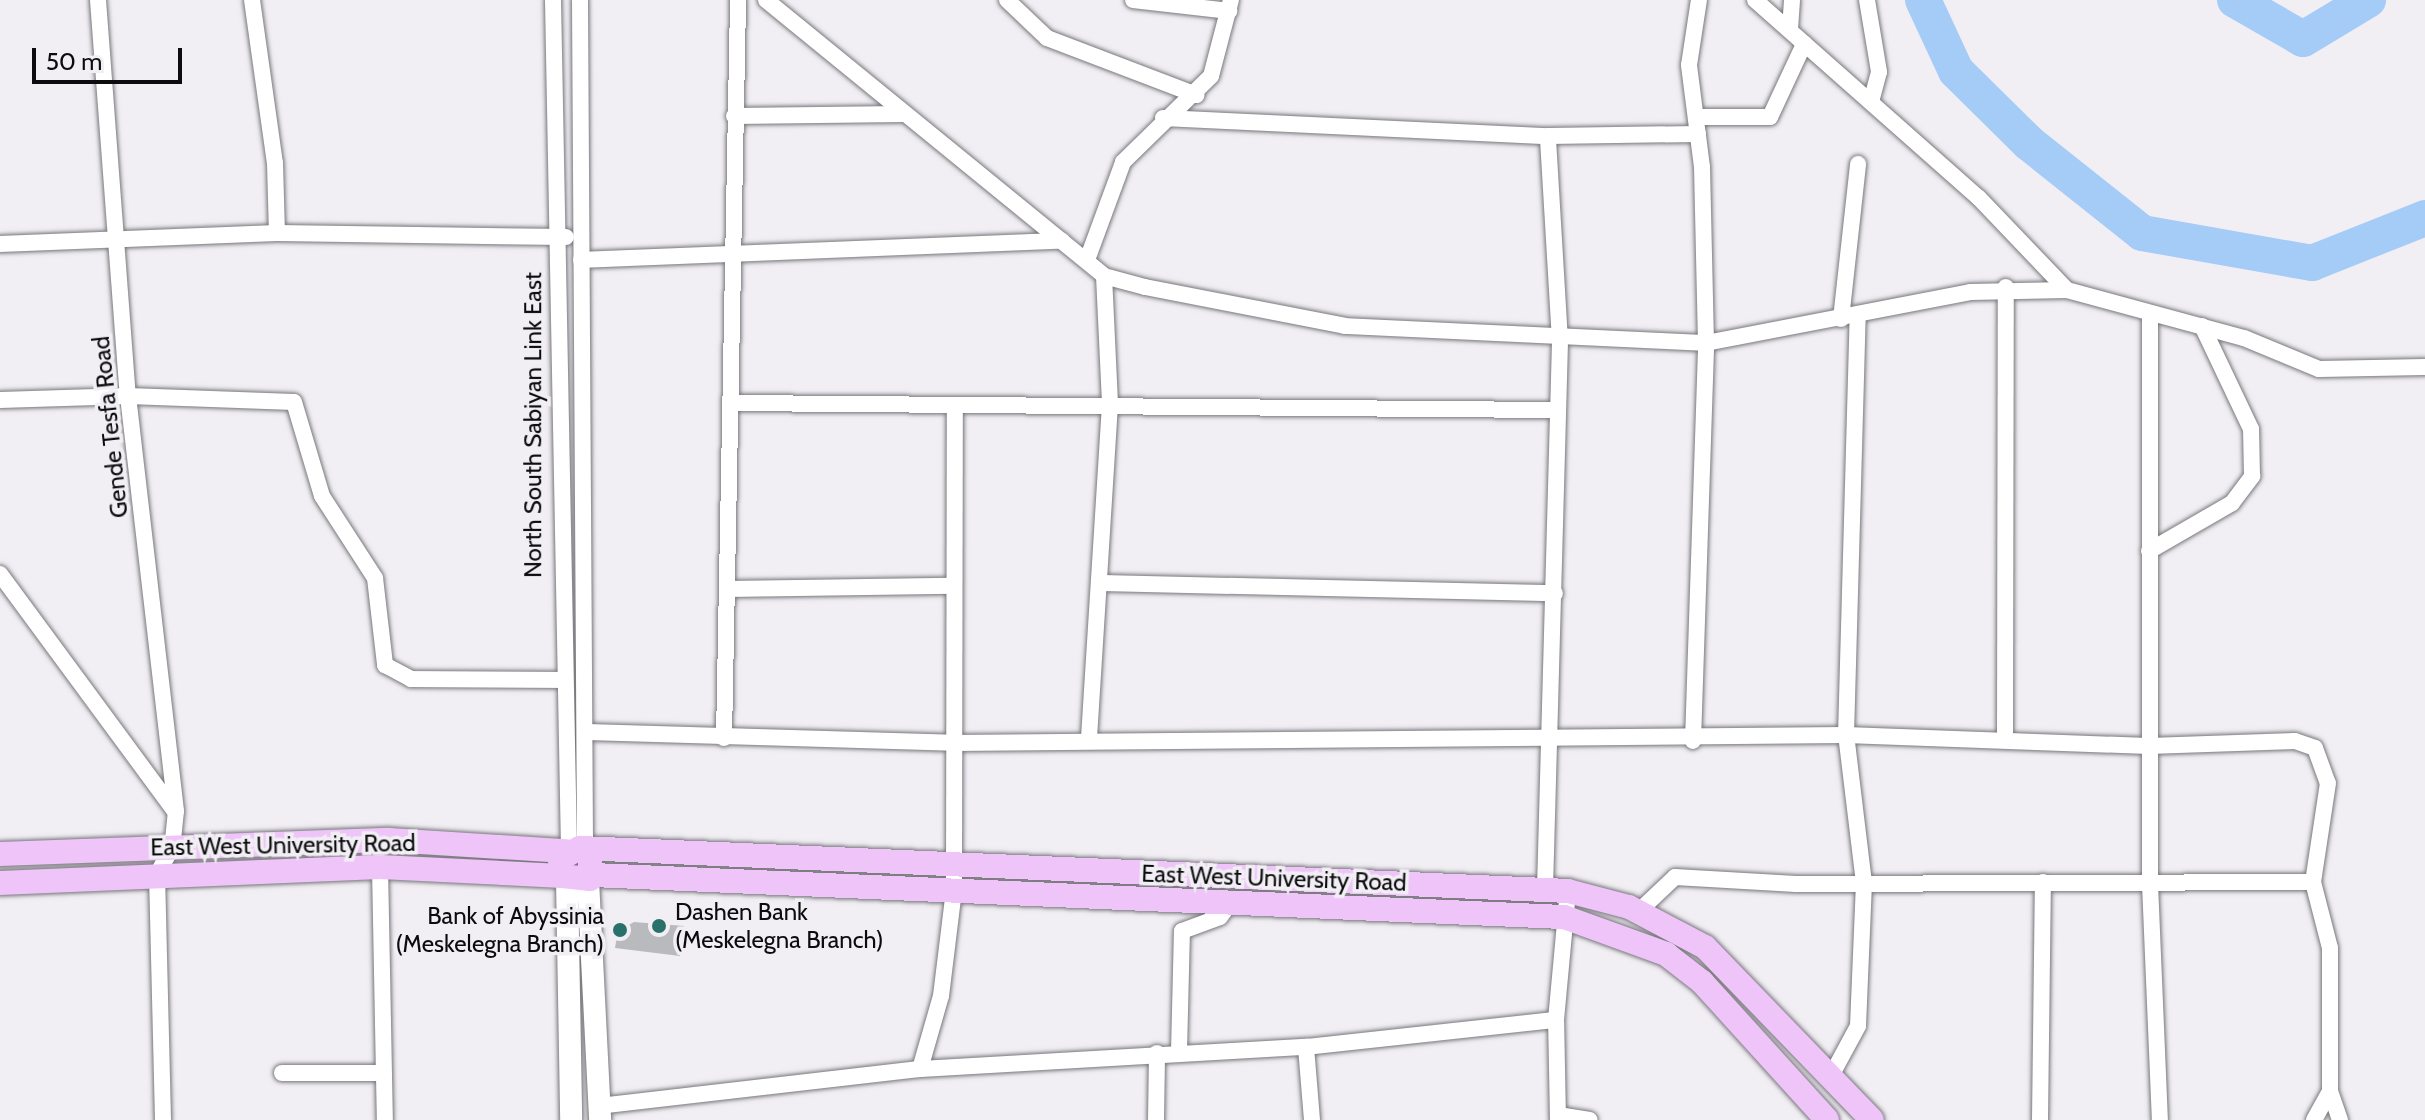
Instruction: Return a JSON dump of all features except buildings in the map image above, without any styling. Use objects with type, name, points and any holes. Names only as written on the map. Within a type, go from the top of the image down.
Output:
[{"type":"main road","name":"East West University Road","points":[[0,854],[389,840],[577,864],[954,890],[1564,917],[1666,954],[1702,982],[1827,1120]]},
{"type":"main road","name":"North South Sabiyan Link East","points":[[577,864],[599,1113]]},
{"type":"main road","name":"North South Sabiyan Link East","points":[[571,1120],[577,864]]},
{"type":"main road","name":"East West University Road","points":[[0,883],[380,867],[954,864],[1556,890],[1638,912],[1705,947],[1872,1120]]},
{"type":"street","name":"Gende Tesfa Road","points":[[98,0],[128,396],[176,811],[172,848]]},
{"type":"street","points":[[252,0],[275,163],[277,233]]},
{"type":"street","name":"North South Sabiyan Link East","points":[[553,0],[562,680],[577,864]]},
{"type":"street","name":"North South Sabiyan Link East","points":[[577,864],[587,732],[580,0]]},
{"type":"street","points":[[724,738],[733,403],[734,116],[738,0]]},
{"type":"street","points":[[766,0],[1104,276],[1345,326],[1560,341],[1706,343],[2006,287],[2067,290],[2202,326],[2319,369],[2425,367]]},
{"type":"street","points":[[1007,0],[1047,38],[1196,95]]},
{"type":"street","points":[[1087,260],[1123,162],[1163,118],[1196,95],[1211,76],[1230,6],[1133,0]]},
{"type":"street","points":[[1693,741],[1706,343],[1698,126],[1689,65],[1699,0]]},
{"type":"street","points":[[1755,0],[1871,101],[2067,290]]},
{"type":"street","points":[[1790,29],[1792,0]]},
{"type":"street","points":[[1867,0],[1879,72],[1871,101]]},
{"type":"street","points":[[1163,118],[1548,136],[1698,126],[1770,117],[1804,44]]},
{"type":"street","points":[[734,116],[903,114]]},
{"type":"street","points":[[1548,136],[1560,341],[1551,743],[1556,890],[1564,917],[1556,1020],[1558,1118],[1590,1120]]},
{"type":"street","points":[[1831,1076],[1858,1026],[1864,883],[1846,735],[1850,317],[1858,164]]},
{"type":"street","points":[[0,244],[277,233],[580,237]]},
{"type":"street","points":[[581,260],[733,259],[1062,241]]},
{"type":"street","points":[[1089,738],[1102,583],[1110,403],[1104,276]]},
{"type":"street","points":[[2005,738],[2006,287]]},
{"type":"street","points":[[2150,313],[2150,884],[2160,1120]]},
{"type":"street","points":[[2149,551],[2232,503],[2252,476],[2251,429],[2202,326]]},
{"type":"street","points":[[0,400],[128,396],[294,402],[322,496],[375,578],[381,652],[392,672],[411,679],[562,680]]},
{"type":"street","points":[[733,403],[955,408],[1110,403],[1557,410]]},
{"type":"street","points":[[920,1069],[941,996],[954,890],[955,408]]},
{"type":"street","points":[[0,574],[176,811]]},
{"type":"street","points":[[1102,583],[1555,593]]},
{"type":"street","points":[[727,589],[954,586]]},
{"type":"street","points":[[587,732],[953,743],[1089,738],[1551,743],[1846,735],[2005,738],[2149,746],[2295,741],[2315,748],[2328,783],[2313,882],[2330,948],[2330,1091],[2340,1120]]},
{"type":"street","points":[[163,1120],[157,874],[172,848]]},
{"type":"street","points":[[380,867],[385,1120]]},
{"type":"street","points":[[1638,912],[1675,877],[1864,883],[2313,882]]},
{"type":"street","points":[[2040,1120],[2043,882]]},
{"type":"street","points":[[1179,1052],[1182,931],[1220,917],[1231,902]]},
{"type":"street","points":[[599,1113],[920,1069],[1157,1053],[1306,1047],[1556,1020]]},
{"type":"street","points":[[1306,1047],[1312,1120]]},
{"type":"street","points":[[1156,1120],[1157,1053]]},
{"type":"street","points":[[282,1073],[383,1073]]},
{"type":"street","points":[[2314,1120],[2330,1091]]},
{"type":"waterway","points":[[1923,0],[1956,71],[2029,143],[2142,233],[2312,263],[2425,218]]},
{"type":"waterway","points":[[2235,0],[2303,39],[2368,0]]},
{"type":"place","name":"Dashen Bank (Meskelegna Branch)","points":[[659,926]]},
{"type":"place","name":"Bank of Abyssinia (Meskelegna Branch)","points":[[620,930]]}]
